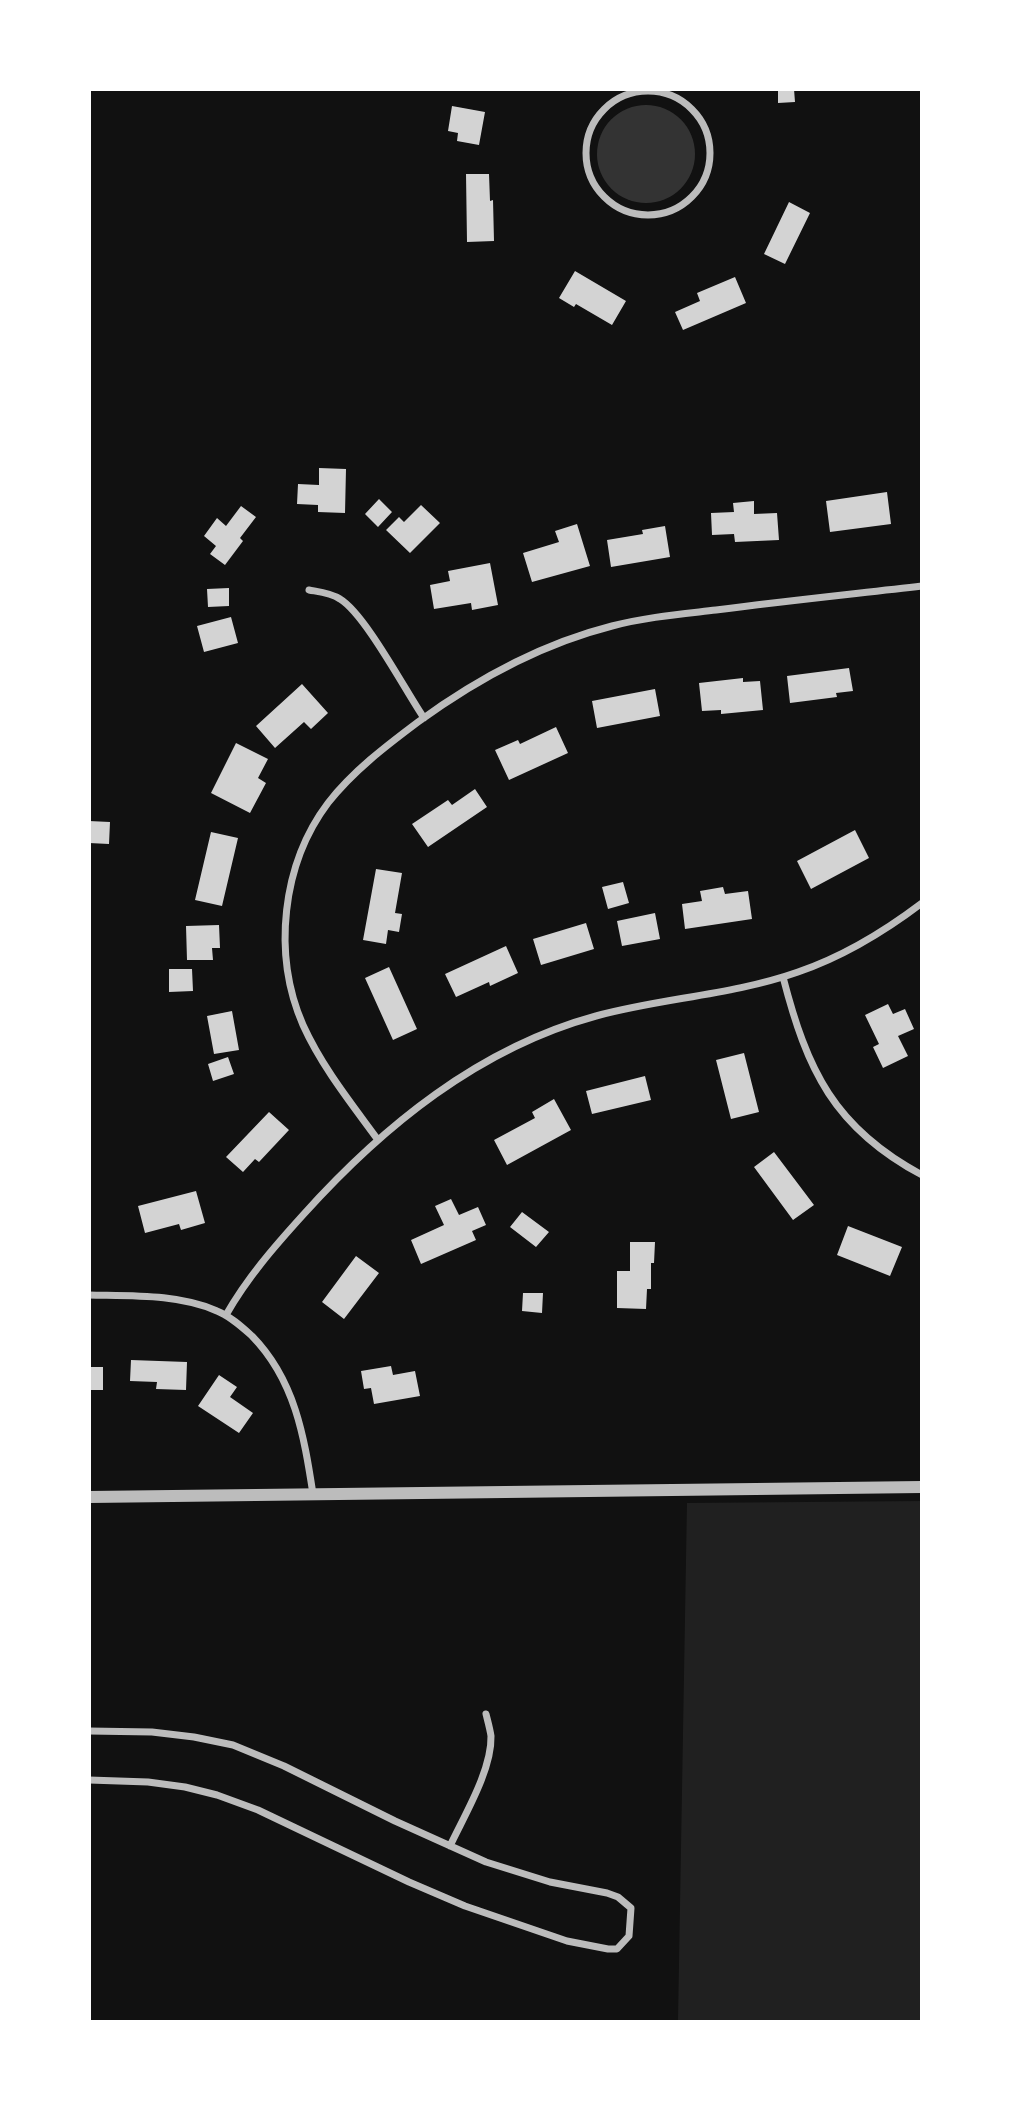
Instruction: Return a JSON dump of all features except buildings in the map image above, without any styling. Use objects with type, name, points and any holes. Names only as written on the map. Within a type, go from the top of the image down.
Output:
[{"type":"street","points":[[657,91],[673,96],[692,110],[706,130],[710,145],[710,162],[705,177],[697,191],[671,210],[640,214],[626,210],[607,198],[593,181],[586,153],[590,132],[601,113],[624,92],[657,91]]},
{"type":"street","points":[[378,1140],[330,1074],[301,1021],[288,962],[285,930],[290,884],[305,843],[328,803],[353,776],[384,747],[424,718],[506,667],[563,641],[612,626],[732,608],[922,586]]},
{"type":"street","points":[[309,590],[333,595],[352,609],[424,718]]},
{"type":"street","points":[[226,1315],[243,1285],[334,1181],[378,1140],[471,1070],[517,1045],[553,1030],[632,1007],[783,976],[828,960],[871,937],[922,903]]},
{"type":"street","points":[[783,976],[811,1063],[835,1106],[873,1144],[895,1161],[922,1175]]},
{"type":"street","points":[[89,1295],[184,1301],[216,1310],[226,1315],[264,1348],[290,1391],[304,1435],[313,1494]]},
{"type":"street","points":[[89,1497],[922,1487]]},
{"type":"street","points":[[450,1846],[490,1750],[491,1735],[486,1714]]},
{"type":"street","points":[[89,1731],[152,1732],[233,1745],[284,1766],[450,1846],[527,1876],[618,1896],[631,1908],[629,1936],[617,1949],[567,1941],[465,1906],[258,1810],[217,1796],[185,1787],[89,1780]]},
{"type":"shaded area","points":[[646,105],[665,109],[681,119],[691,135],[695,154],[691,173],[681,189],[665,199],[646,203],[627,199],[611,189],[601,173],[597,154],[601,135],[611,119],[627,109]]},
{"type":"shaded area","points":[[922,1501],[922,2022],[678,2022],[687,1503]]}]
